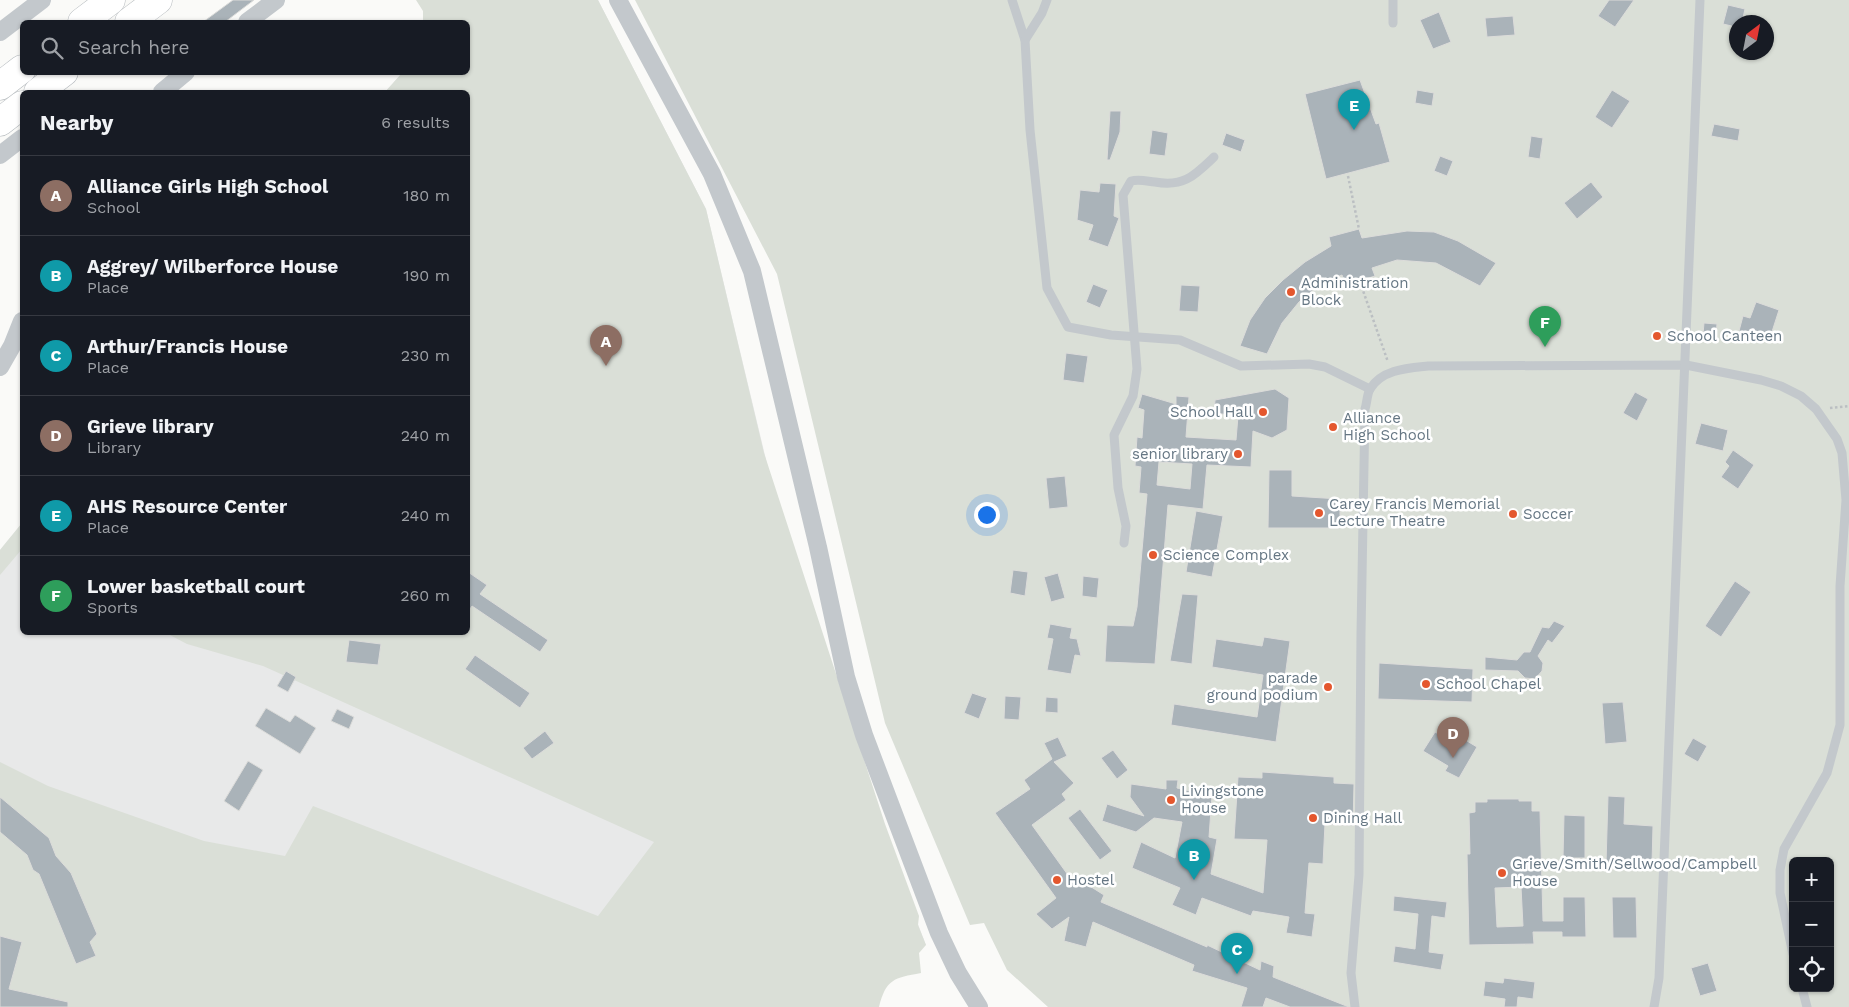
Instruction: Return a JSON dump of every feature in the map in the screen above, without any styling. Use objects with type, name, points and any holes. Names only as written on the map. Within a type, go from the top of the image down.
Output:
[{"type":"highway","points":[[85,20],[111,0]]},
{"type":"highway","points":[[132,20],[158,0]]},
{"type":"highway","points":[[0,86],[20,71]]},
{"type":"highway","points":[[41,90],[60,75]]},
{"type":"highway","points":[[0,122],[20,106]]},
{"type":"street","points":[[0,32],[42,0]]},
{"type":"street","points":[[249,20],[276,0]]},
{"type":"street","points":[[618,0],[712,174],[752,271],[816,537],[846,677],[858,718],[938,933],[958,973],[979,1007]]},
{"type":"street","points":[[164,90],[182,75]]},
{"type":"street","points":[[0,155],[20,140]]},
{"type":"street","points":[[0,367],[12,346],[20,326]]},
{"type":"lane","points":[[1012,0],[1025,40],[1030,130],[1047,288],[1068,327],[1192,343],[1241,366],[1309,364],[1325,367],[1370,389]]},
{"type":"lane","points":[[1025,40],[1042,13],[1047,0]]},
{"type":"lane","points":[[1393,0],[1393,23]]},
{"type":"lane","points":[[1654,1007],[1659,978],[1700,0]]},
{"type":"lane","points":[[1124,543],[1126,526],[1118,488],[1114,435],[1133,396],[1137,369],[1136,337],[1123,194],[1131,181],[1137,179],[1158,183],[1182,182],[1193,176],[1214,157]]},
{"type":"lane","points":[[1355,1007],[1351,973],[1359,874],[1362,508],[1365,408],[1370,389],[1383,376],[1401,368],[1428,366],[1686,365],[1761,380],[1781,386],[1801,396],[1816,409],[1837,439],[1842,453],[1846,500],[1840,586],[1840,725],[1827,773],[1784,849],[1780,870],[1780,892],[1792,947]]},
{"type":"lane","points":[[1803,992],[1807,1007]]},
{"type":"path","points":[[1348,176],[1358,229]]},
{"type":"path","points":[[1360,282],[1391,372]]},
{"type":"path","points":[[1816,409],[1849,406]]},
{"type":"shaded area","points":[[416,0],[598,0],[706,209],[764,453],[885,824],[919,916],[918,925],[926,945],[919,953],[921,973],[904,976],[892,981],[885,991],[879,1007],[0,1007],[0,762],[48,786],[204,841],[285,856],[313,806],[598,916],[654,842],[263,666],[187,644],[170,635],[470,635],[470,90],[387,90],[400,75],[470,75],[470,20],[423,20],[423,11]]},
{"type":"shaded area","points":[[462,0],[598,0],[706,209],[810,643],[926,945],[0,1007],[0,550],[20,525],[20,635],[470,635],[470,90],[387,90],[400,75],[470,75],[470,20],[467,20]]},
{"type":"shaded area","name":"Alliance High School","points":[[635,0],[1849,0],[1849,1007],[1048,1007],[1007,970],[984,923],[970,925],[885,723],[777,274]]},
{"type":"shaded area","points":[[20,525],[20,551],[0,575],[0,550]]},
{"type":"building","points":[[233,0],[254,0],[228,20],[206,20]]},
{"type":"building","points":[[1609,0],[1634,0],[1615,27],[1598,16]]},
{"type":"building","points":[[1728,5],[1745,9],[1744,15],[1729,15],[1729,25],[1723,24]]},
{"type":"building","points":[[1439,12],[1451,42],[1433,49],[1420,20]]},
{"type":"building","points":[[1513,16],[1515,35],[1487,37],[1485,18]]},
{"type":"building","points":[[1360,80],[1376,124],[1379,123],[1390,162],[1326,179],[1305,94]]},
{"type":"building","points":[[1417,90],[1434,93],[1432,106],[1415,103]]},
{"type":"building","points":[[1612,90],[1630,101],[1612,128],[1595,117]]},
{"type":"building","points":[[1110,111],[1121,111],[1120,132],[1110,160],[1107,160]]},
{"type":"building","points":[[1714,124],[1740,129],[1738,141],[1711,136]]},
{"type":"building","points":[[1152,130],[1168,133],[1165,156],[1149,154]]},
{"type":"building","points":[[1226,133],[1245,140],[1241,152],[1222,145]]},
{"type":"building","points":[[1531,136],[1543,138],[1540,159],[1528,157]]},
{"type":"building","points":[[1440,156],[1453,161],[1447,176],[1434,171]]},
{"type":"building","points":[[1591,182],[1603,197],[1577,219],[1564,203]]},
{"type":"building","points":[[1100,183],[1116,184],[1114,216],[1119,218],[1108,247],[1088,240],[1093,225],[1077,220],[1080,190],[1099,192]]},
{"type":"building","name":"Administration Block","points":[[1359,229],[1362,238],[1407,231],[1434,232],[1458,241],[1496,263],[1480,286],[1436,263],[1397,260],[1372,268],[1375,276],[1346,285],[1342,275],[1320,284],[1299,302],[1282,323],[1267,354],[1240,346],[1250,320],[1265,298],[1283,280],[1305,262],[1331,246],[1329,237]]},
{"type":"building","points":[[1093,284],[1108,290],[1100,308],[1086,302]]},
{"type":"building","points":[[1181,285],[1200,286],[1198,312],[1179,311]]},
{"type":"building","points":[[1756,302],[1779,310],[1769,341],[1739,331],[1743,316],[1750,318]]},
{"type":"building","points":[[1704,323],[1717,324],[1716,335],[1703,334]]},
{"type":"building","points":[[1066,353],[1088,356],[1084,383],[1063,380]]},
{"type":"building","points":[[1275,389],[1289,398],[1287,430],[1272,438],[1253,431],[1251,467],[1207,465],[1203,509],[1168,505],[1155,664],[1105,662],[1107,625],[1133,626],[1137,607],[1147,494],[1139,493],[1141,467],[1135,466],[1137,437],[1142,438],[1144,410],[1138,408],[1142,394],[1176,404],[1176,396],[1189,397],[1186,437],[1236,440],[1238,416],[1214,413],[1215,400]],"holes":[[[1159,462],[1192,464],[1190,489],[1157,485]]]},
{"type":"building","points":[[1635,392],[1648,399],[1637,421],[1623,413]]},
{"type":"building","points":[[1701,423],[1728,430],[1723,451],[1695,444]]},
{"type":"building","points":[[1733,450],[1754,465],[1738,489],[1721,477],[1729,466],[1725,462]]},
{"type":"building","points":[[1269,470],[1292,470],[1292,496],[1340,499],[1340,528],[1268,528]]},
{"type":"building","points":[[1065,476],[1068,507],[1049,509],[1046,478]]},
{"type":"building","points":[[1196,511],[1223,516],[1212,577],[1186,572]]},
{"type":"building","points":[[1013,570],[1028,572],[1025,596],[1010,593]]},
{"type":"building","points":[[470,573],[487,585],[480,594],[548,640],[540,652],[472,606],[470,609]]},
{"type":"building","points":[[1058,573],[1065,598],[1051,602],[1044,577]]},
{"type":"building","points":[[1083,576],[1099,578],[1097,598],[1082,596]]},
{"type":"building","points":[[1735,581],[1751,592],[1721,637],[1705,626]]},
{"type":"building","points":[[1182,594],[1198,595],[1192,664],[1170,661]]},
{"type":"building","points":[[1554,621],[1565,626],[1552,643],[1548,640],[1538,656],[1543,663],[1542,671],[1535,679],[1525,678],[1518,671],[1485,670],[1485,657],[1517,660],[1524,652],[1530,652],[1542,627],[1549,628]]},
{"type":"building","points":[[1050,624],[1072,628],[1070,638],[1077,639],[1081,656],[1075,655],[1071,674],[1047,670],[1053,639],[1047,638]]},
{"type":"building","points":[[1264,637],[1290,641],[1276,742],[1171,725],[1174,704],[1257,717],[1263,675],[1212,667],[1216,639],[1262,646]]},
{"type":"building","points":[[349,640],[381,644],[378,665],[346,662]]},
{"type":"building","points":[[475,655],[530,693],[520,708],[465,669]]},
{"type":"building","name":"School Chapel","points":[[1379,663],[1473,669],[1472,702],[1378,699]]},
{"type":"building","points":[[286,671],[296,677],[288,692],[277,686]]},
{"type":"building","points":[[972,693],[987,698],[979,719],[964,713]]},
{"type":"building","points":[[1005,696],[1021,697],[1019,720],[1004,719]]},
{"type":"building","points":[[1046,697],[1058,698],[1058,713],[1045,712]]},
{"type":"building","points":[[1623,702],[1627,742],[1605,744],[1602,703]]},
{"type":"building","points":[[266,708],[290,722],[295,715],[316,728],[300,754],[255,726]]},
{"type":"building","points":[[337,709],[354,717],[349,729],[331,721]]},
{"type":"building","points":[[545,731],[554,743],[532,759],[523,748]]},
{"type":"building","points":[[1435,732],[1458,745],[1462,738],[1477,747],[1459,778],[1445,771],[1448,766],[1423,751]]},
{"type":"building","points":[[1058,737],[1067,756],[1054,762],[1074,783],[1062,794],[1066,800],[1032,825],[1073,882],[1077,878],[1104,895],[1101,902],[1207,947],[1207,945],[1260,970],[1261,961],[1274,966],[1273,977],[1349,1007],[1290,1007],[1266,998],[1263,1007],[1241,1007],[1247,988],[1192,971],[1194,965],[1093,922],[1086,947],[1064,941],[1069,917],[1052,929],[1036,914],[1056,898],[995,813],[1030,789],[1024,780],[1052,759],[1044,743]]},
{"type":"building","points":[[1693,738],[1707,746],[1698,762],[1684,754]]},
{"type":"building","points":[[1113,750],[1128,770],[1117,779],[1101,758]]},
{"type":"building","points":[[248,761],[263,770],[239,811],[224,801]]},
{"type":"building","points":[[1262,772],[1334,777],[1334,783],[1354,784],[1353,826],[1325,824],[1323,864],[1309,863],[1305,913],[1315,914],[1312,937],[1286,933],[1289,917],[1253,911],[1251,916],[1202,898],[1196,915],[1172,905],[1180,888],[1132,868],[1141,842],[1175,858],[1182,822],[1154,818],[1136,832],[1102,821],[1107,804],[1144,816],[1130,797],[1131,784],[1166,789],[1166,780],[1178,780],[1177,788],[1212,796],[1209,837],[1217,839],[1211,874],[1263,893],[1267,840],[1234,839],[1238,777],[1262,778]]},
{"type":"building","points":[[1608,796],[1625,797],[1624,824],[1653,826],[1652,864],[1606,864]]},
{"type":"building","points":[[0,797],[49,838],[56,856],[71,873],[97,934],[90,942],[96,956],[76,964],[39,874],[33,870],[27,855],[0,832]]},
{"type":"building","name":"Grieve/Smith/Sellwood/Campbell House","points":[[1487,799],[1532,801],[1532,811],[1540,811],[1543,921],[1563,921],[1563,897],[1585,897],[1586,937],[1562,937],[1562,932],[1533,932],[1534,944],[1469,945],[1467,854],[1470,854],[1469,813],[1475,812],[1475,802],[1487,802]],"holes":[[[1521,887],[1523,926],[1497,927],[1495,888]]]},
{"type":"building","points":[[1080,809],[1112,851],[1100,860],[1068,818]]},
{"type":"building","points":[[1564,815],[1585,816],[1585,858],[1563,858]]},
{"type":"building","points":[[1394,896],[1447,902],[1445,918],[1432,916],[1429,952],[1444,954],[1441,970],[1393,962],[1395,946],[1415,949],[1418,914],[1393,911]]},
{"type":"building","points":[[1612,897],[1636,897],[1637,938],[1613,938]]},
{"type":"building","points":[[0,936],[22,942],[9,989],[68,1002],[68,1007],[0,1007]]},
{"type":"building","points":[[1708,963],[1717,991],[1700,996],[1691,968]]},
{"type":"building","points":[[1504,978],[1535,982],[1533,999],[1518,997],[1517,1007],[1504,1007],[1505,999],[1483,996],[1485,981],[1503,983]]},
{"type":"place","name":"AHS Resource Center","points":[[1354,130]]},
{"type":"place","name":"Administration Block","points":[[1291,292]]},
{"type":"place","name":"School Canteen","points":[[1657,336]]},
{"type":"place","name":"Lower basketball court","points":[[1545,347]]},
{"type":"place","name":"Alliance Girls High School","points":[[606,366]]},
{"type":"place","name":"School Hall","points":[[1263,412]]},
{"type":"place","name":"Alliance High School","points":[[1333,427]]},
{"type":"place","name":"senior library","points":[[1238,454]]},
{"type":"place","name":"Carey Francis Memorial Lecture Theatre","points":[[1319,513]]},
{"type":"place","name":"Soccer","points":[[1513,514]]},
{"type":"place","name":"Science Complex","points":[[1153,555]]},
{"type":"place","name":"School Chapel","points":[[1426,684]]},
{"type":"place","name":"parade ground podium","points":[[1328,687]]},
{"type":"place","name":"Grieve library","points":[[1453,758]]},
{"type":"place","name":"Livingstone House","points":[[1171,800]]},
{"type":"place","name":"Dining Hall","points":[[1313,818]]},
{"type":"place","name":"Grieve/Smith/Sellwood/Campbell House","points":[[1502,873]]},
{"type":"place","name":"Hostel","points":[[1057,880]]},
{"type":"place","name":"Aggrey/ Wilberforce House","points":[[1194,880]]},
{"type":"place","name":"Arthur/Francis House","points":[[1237,974]]}]
